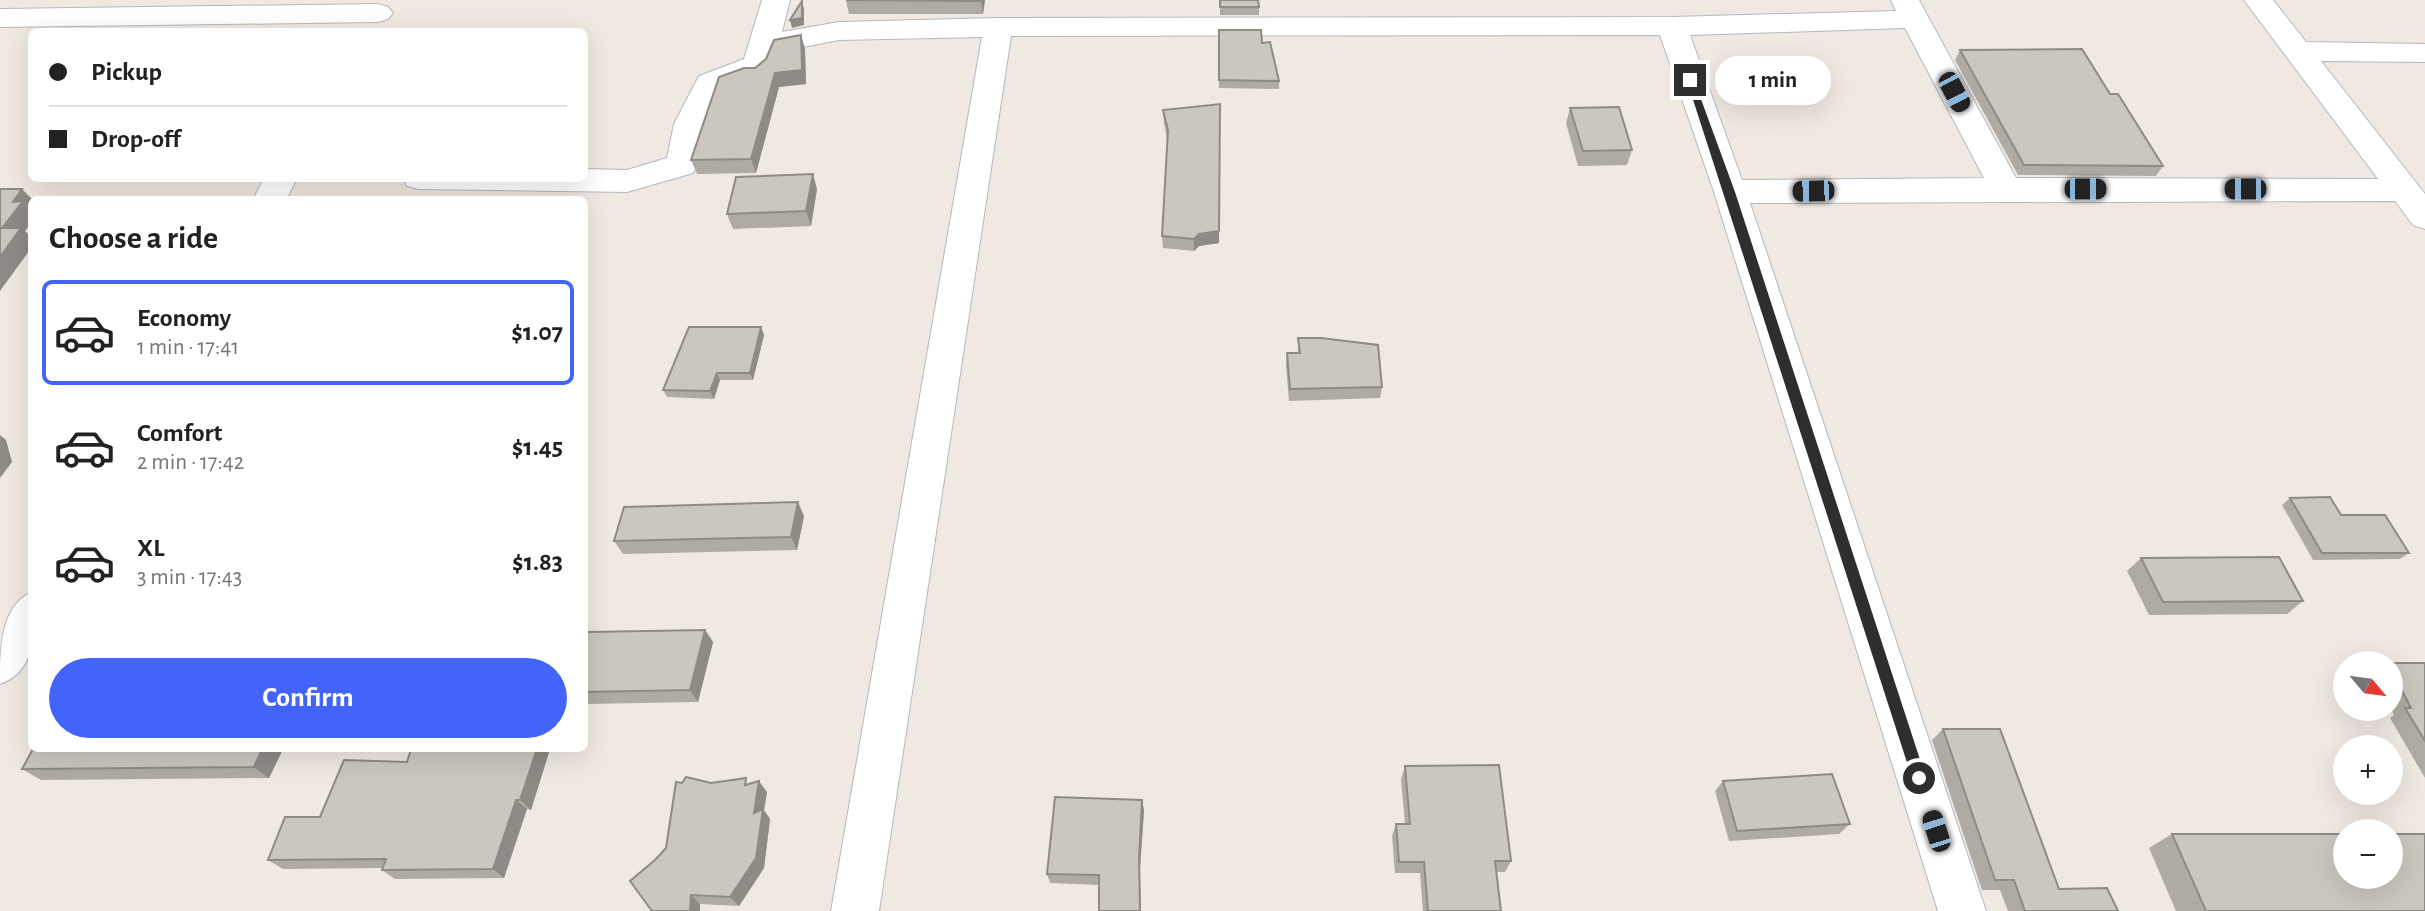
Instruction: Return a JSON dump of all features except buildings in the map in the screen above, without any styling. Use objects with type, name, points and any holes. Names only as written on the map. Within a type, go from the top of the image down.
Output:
[{"type":"street","points":[[588,180],[627,181],[682,165],[690,124],[710,83],[757,65],[776,0]]},
{"type":"street","points":[[2258,0],[2425,217]]},
{"type":"street","points":[[764,45],[839,31],[998,27],[1672,26],[1911,10],[2006,189]]},
{"type":"street","points":[[3,21],[377,15]]},
{"type":"street","points":[[1672,26],[1730,192],[1962,911]]},
{"type":"street","points":[[856,911],[998,27]]},
{"type":"street","points":[[2297,51],[2425,53]]},
{"type":"street","points":[[1730,192],[2006,189],[2404,190]]},
{"type":"street","points":[[0,665],[28,617]]},
{"type":"route","points":[[1690,80],[1730,192],[1919,778]]}]
